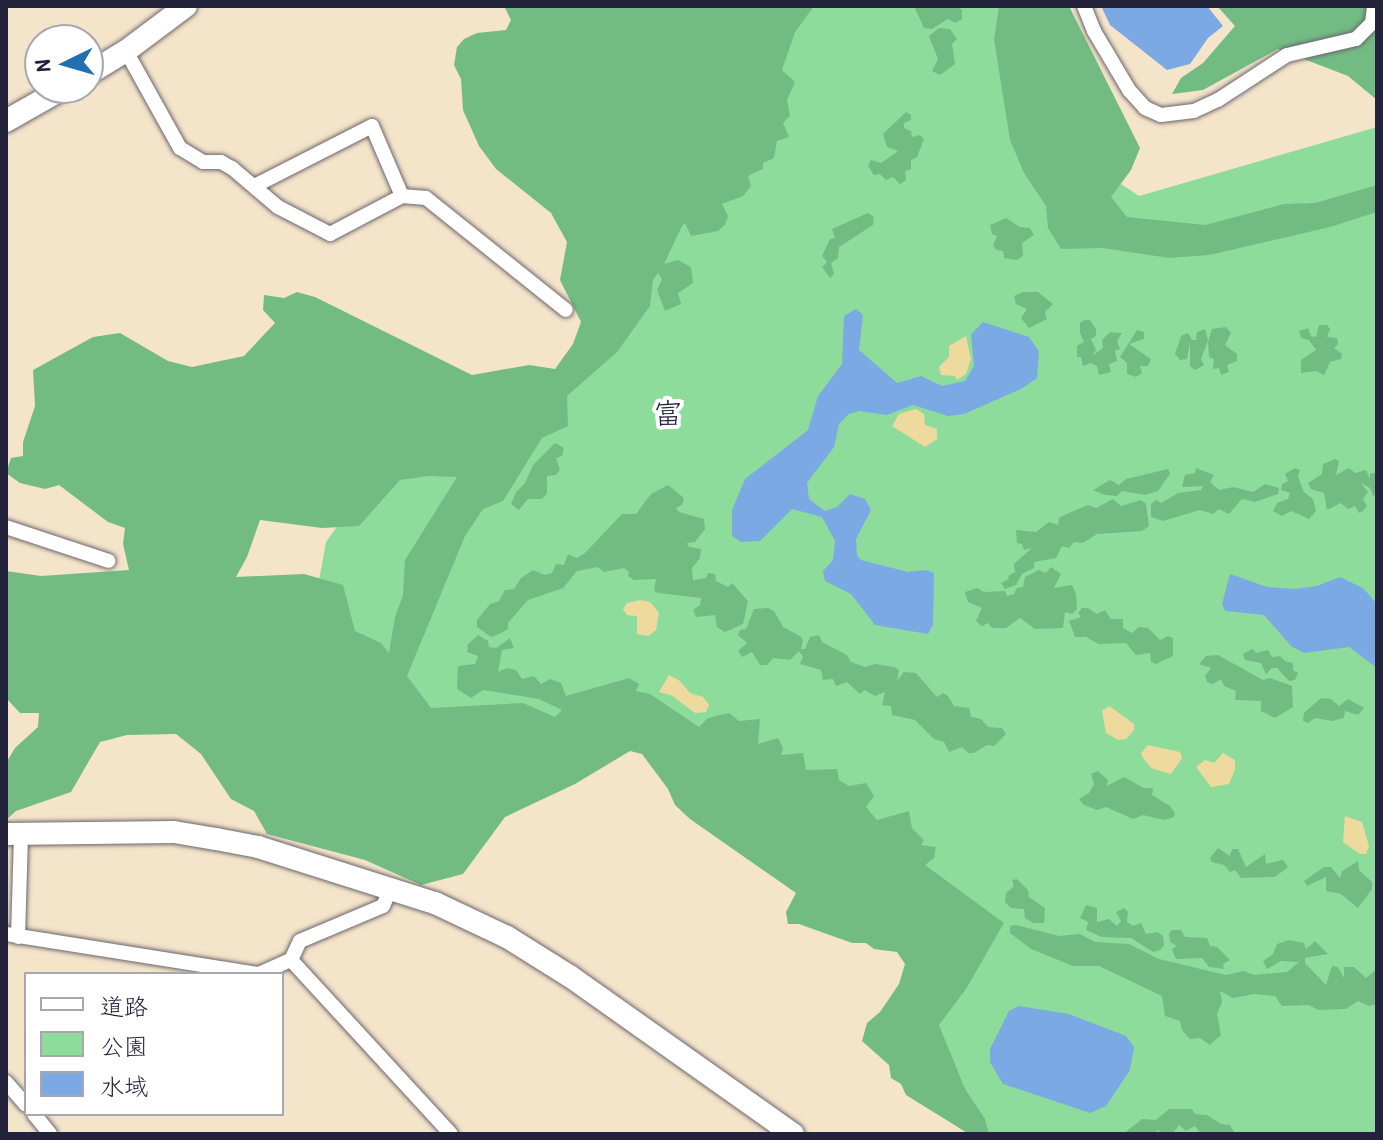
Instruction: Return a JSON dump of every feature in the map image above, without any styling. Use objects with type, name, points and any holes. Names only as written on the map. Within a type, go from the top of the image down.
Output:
[{"type":"street","points":[[104,64],[186,6]]},
{"type":"street","points":[[1084,6],[1094,31],[1129,90],[1145,108],[1161,115],[1194,111],[1218,100],[1287,55],[1356,39],[1372,23],[1374,6]]},
{"type":"street","points":[[126,51],[180,148],[189,157],[203,162],[221,162],[232,168],[278,207],[330,234],[402,196],[426,198],[566,310]]},
{"type":"street","points":[[6,121],[36,104]]},
{"type":"street","points":[[254,186],[372,126],[402,196]]},
{"type":"street","points":[[6,527],[109,561]]},
{"type":"street","points":[[246,972],[12,936],[14,834],[174,832],[258,847],[435,903],[507,937],[571,977],[793,1134]]},
{"type":"street","points":[[264,972],[291,960],[300,941],[383,906],[390,890]]},
{"type":"street","points":[[291,960],[451,1134]]},
{"type":"street","points":[[6,1082],[24,1103]]},
{"type":"street","points":[[36,1116],[50,1134]]},
{"type":"green space","points":[[504,6],[814,6],[795,32],[782,70],[795,82],[787,100],[790,116],[783,123],[789,137],[777,141],[774,158],[763,163],[763,169],[748,176],[751,186],[743,196],[722,204],[728,216],[725,225],[718,231],[691,236],[685,223],[682,226],[664,264],[678,260],[691,267],[693,283],[678,293],[681,304],[665,311],[657,290],[662,279],[658,273],[653,280],[650,306],[617,352],[567,396],[568,426],[542,438],[503,501],[483,509],[465,536],[407,676],[431,708],[523,703],[555,717],[562,710],[539,699],[483,690],[471,698],[457,689],[458,666],[475,664],[478,656],[467,652],[468,644],[478,635],[488,641],[489,647],[496,648],[510,638],[514,648],[502,650],[498,672],[507,668],[516,670],[522,679],[534,676],[541,684],[550,679],[561,683],[566,696],[629,678],[639,684],[636,691],[650,694],[699,727],[708,718],[729,713],[739,721],[760,719],[758,744],[778,738],[783,748],[781,755],[803,753],[806,770],[837,769],[839,780],[849,786],[866,783],[874,796],[866,807],[877,820],[909,811],[912,828],[924,840],[921,845],[936,847],[934,858],[925,865],[1004,923],[966,989],[939,1025],[965,1089],[985,1119],[989,1134],[969,1134],[906,1095],[901,1084],[891,1078],[889,1065],[862,1041],[867,1023],[880,1012],[899,984],[905,964],[897,952],[874,949],[866,943],[852,943],[799,924],[788,924],[786,912],[796,893],[690,819],[675,805],[668,789],[642,754],[630,751],[575,784],[505,817],[463,874],[421,885],[365,860],[267,834],[254,811],[231,799],[201,754],[176,734],[127,735],[100,742],[71,792],[16,811],[6,820],[6,763],[15,748],[38,727],[39,713],[20,713],[6,698],[6,571],[41,576],[129,570],[123,544],[125,528],[108,522],[59,485],[45,489],[20,483],[6,473],[11,458],[23,456],[23,442],[35,406],[33,370],[93,337],[120,333],[168,361],[192,367],[244,356],[275,323],[263,310],[264,295],[284,298],[297,292],[315,297],[472,375],[529,365],[555,369],[573,344],[581,322],[560,280],[567,242],[551,213],[496,169],[479,146],[463,110],[461,79],[454,65],[457,47],[464,39],[477,33],[506,30],[511,20]],"holes":[[[429,476],[457,477],[405,560],[403,595],[395,617],[389,653],[381,643],[355,631],[343,585],[304,574],[236,577],[260,520],[322,528],[359,526],[400,480]]]},
{"type":"green space","points":[[801,6],[1046,6],[1056,141],[1139,196],[1377,127],[1377,1134],[982,1134],[889,1043],[941,937],[635,717],[436,832],[304,664],[326,542],[426,402],[532,417]]},
{"type":"green space","points":[[914,6],[957,7],[962,10],[962,19],[955,23],[948,19],[932,29],[924,28]]},
{"type":"green space","points":[[999,6],[1069,6],[1140,148],[1131,170],[1111,197],[1127,217],[1205,225],[1284,204],[1315,203],[1377,185],[1377,212],[1330,227],[1209,255],[1169,258],[1103,248],[1061,249],[1048,228],[1046,206],[1024,173],[1010,140],[994,39]]},
{"type":"green space","points":[[1217,6],[1377,6],[1377,100],[1348,76],[1278,49],[1203,90],[1172,94],[1181,78],[1203,63],[1235,26]]},
{"type":"green space","points":[[939,28],[950,29],[957,39],[952,44],[955,64],[940,75],[932,71],[938,59],[929,36]]},
{"type":"green space","points":[[906,112],[911,115],[911,120],[904,123],[904,128],[911,131],[912,137],[920,135],[924,139],[917,157],[911,160],[911,169],[905,171],[906,180],[900,184],[893,177],[886,180],[880,174],[874,175],[868,166],[871,160],[881,163],[898,151],[887,147],[883,134]]},
{"type":"green space","points":[[868,213],[874,217],[873,225],[839,247],[838,258],[831,263],[834,274],[830,278],[822,267],[827,262],[822,256],[830,239],[835,238],[832,229]]},
{"type":"green space","points":[[1006,218],[1020,227],[1030,228],[1034,235],[1022,243],[1023,256],[1017,260],[1004,258],[1003,251],[996,250],[993,245],[997,236],[992,234],[990,225]]},
{"type":"green space","points":[[1023,292],[1038,292],[1053,304],[1045,312],[1047,319],[1029,328],[1021,318],[1027,309],[1016,304],[1014,296]]},
{"type":"green space","points":[[1090,320],[1096,329],[1096,336],[1091,339],[1096,350],[1092,356],[1103,348],[1102,340],[1110,332],[1122,333],[1117,341],[1120,349],[1115,351],[1117,361],[1109,364],[1111,372],[1099,375],[1097,366],[1090,363],[1083,366],[1081,357],[1077,357],[1077,346],[1084,342],[1080,323]]},
{"type":"green space","points":[[1319,325],[1327,325],[1330,329],[1327,337],[1337,338],[1338,344],[1334,348],[1342,354],[1341,359],[1330,362],[1324,375],[1316,371],[1301,373],[1301,360],[1316,350],[1309,340],[1301,338],[1299,331],[1308,328],[1311,336],[1316,337]]},
{"type":"green space","points":[[1226,327],[1231,333],[1225,345],[1237,354],[1237,361],[1227,365],[1229,372],[1221,375],[1219,368],[1213,369],[1214,359],[1209,357],[1208,342],[1212,329]]},
{"type":"green space","points":[[1205,329],[1208,341],[1201,359],[1204,365],[1195,370],[1190,366],[1190,342],[1187,359],[1180,360],[1175,354],[1181,336],[1188,333],[1192,340],[1196,340],[1197,332]]},
{"type":"green space","points":[[1137,330],[1144,332],[1144,339],[1129,344],[1151,359],[1148,366],[1140,366],[1142,373],[1136,377],[1127,374],[1127,363],[1120,357]]},
{"type":"green space","points":[[555,443],[564,448],[562,456],[556,458],[560,470],[556,475],[547,476],[547,493],[542,499],[528,499],[519,510],[511,504],[516,492],[525,483],[533,465]]},
{"type":"green space","points":[[1335,459],[1339,461],[1336,475],[1349,468],[1355,473],[1366,470],[1370,479],[1370,474],[1377,472],[1377,494],[1373,496],[1370,488],[1361,483],[1368,492],[1363,499],[1367,506],[1359,513],[1355,506],[1348,509],[1341,503],[1327,510],[1324,493],[1311,489],[1308,483],[1322,474],[1323,464]]},
{"type":"green space","points":[[1196,468],[1214,475],[1210,482],[1219,490],[1233,487],[1253,492],[1265,484],[1279,488],[1278,494],[1255,502],[1242,499],[1229,514],[1219,509],[1213,514],[1200,510],[1163,521],[1151,517],[1151,504],[1156,500],[1161,503],[1178,493],[1201,490],[1203,486],[1182,487],[1185,475],[1195,473]]},
{"type":"green space","points":[[1295,468],[1300,470],[1298,477],[1304,492],[1313,499],[1316,511],[1309,519],[1291,511],[1282,516],[1273,511],[1277,503],[1288,499],[1290,493],[1281,490],[1282,484],[1288,481],[1285,474]]},
{"type":"green space","points":[[1168,469],[1170,474],[1158,491],[1145,495],[1122,491],[1117,496],[1105,495],[1093,490],[1110,480],[1119,485],[1126,479]]},
{"type":"green space","points":[[668,485],[684,498],[682,505],[676,508],[679,512],[704,519],[705,529],[695,542],[687,543],[689,547],[701,549],[700,558],[692,568],[693,580],[706,578],[708,573],[715,574],[716,581],[728,587],[732,583],[748,601],[743,624],[725,632],[717,627],[715,615],[696,617],[693,610],[700,605],[701,598],[659,593],[654,591],[656,579],[634,580],[624,568],[604,572],[598,567],[577,571],[563,588],[528,600],[508,623],[508,629],[501,633],[491,637],[477,627],[477,620],[490,604],[499,601],[505,590],[514,589],[521,578],[533,570],[545,575],[552,573],[556,564],[564,565],[568,554],[577,558],[584,554],[622,514],[636,514],[651,494]]},
{"type":"green space","points":[[1113,499],[1121,506],[1141,500],[1146,504],[1149,526],[1142,531],[1097,534],[1083,543],[1074,542],[1069,548],[1062,546],[1056,558],[1034,562],[1034,568],[1022,574],[1016,585],[1005,589],[1001,583],[1009,579],[1008,576],[1015,572],[1014,564],[1032,548],[1024,550],[1022,544],[1017,543],[1016,530],[1036,532],[1049,522],[1058,525],[1059,518],[1064,515],[1088,505],[1096,508]]},
{"type":"green space","points":[[1051,567],[1061,574],[1054,588],[1072,585],[1076,594],[1077,609],[1072,614],[1065,612],[1063,628],[1035,629],[1020,618],[1006,628],[992,628],[988,623],[982,626],[976,621],[982,608],[968,602],[965,592],[977,588],[984,592],[1005,591],[1007,596],[1014,594],[1017,588],[1023,587],[1025,577],[1039,570],[1046,573]]},
{"type":"green space","points":[[1082,608],[1097,614],[1105,610],[1111,619],[1123,619],[1123,628],[1132,633],[1139,627],[1148,628],[1160,640],[1168,636],[1173,638],[1173,656],[1156,664],[1151,662],[1150,653],[1136,655],[1126,643],[1099,644],[1086,637],[1075,637],[1069,621],[1081,617],[1078,613]]},
{"type":"green space","points":[[754,609],[774,611],[783,627],[800,636],[803,640],[801,649],[805,649],[810,637],[819,635],[822,642],[847,655],[851,662],[865,667],[875,664],[894,667],[899,670],[897,681],[904,672],[916,673],[937,697],[943,693],[954,706],[969,708],[971,717],[981,719],[988,727],[1002,728],[1006,734],[994,746],[987,745],[974,753],[968,753],[962,747],[949,752],[944,742],[934,739],[915,720],[892,715],[891,706],[882,705],[885,692],[875,696],[865,690],[860,694],[847,682],[836,686],[833,679],[823,680],[821,670],[800,664],[803,657],[799,651],[790,660],[773,658],[767,665],[760,665],[752,652],[742,657],[738,651],[747,643],[738,635],[740,630],[746,629]]},
{"type":"green space","points":[[1252,649],[1257,653],[1268,650],[1272,657],[1280,656],[1293,663],[1293,670],[1298,673],[1295,680],[1289,681],[1277,668],[1266,674],[1261,663],[1245,660],[1243,654]]},
{"type":"green space","points":[[1218,655],[1263,680],[1270,678],[1292,686],[1293,707],[1275,718],[1261,711],[1261,701],[1235,700],[1236,691],[1224,686],[1221,679],[1213,684],[1207,682],[1205,676],[1211,668],[1199,664],[1206,656]]},
{"type":"green space","points":[[1321,698],[1331,699],[1339,706],[1348,699],[1364,708],[1358,715],[1345,711],[1344,718],[1332,721],[1315,718],[1308,723],[1303,721],[1304,713]]},
{"type":"green space","points":[[1098,771],[1108,780],[1107,786],[1124,777],[1144,788],[1153,788],[1152,795],[1170,806],[1174,817],[1164,820],[1143,815],[1133,819],[1106,807],[1097,810],[1084,805],[1079,799],[1089,793],[1094,784],[1091,774]]},
{"type":"green space","points":[[1218,848],[1230,856],[1232,849],[1238,849],[1246,867],[1265,854],[1266,864],[1283,860],[1288,867],[1275,877],[1241,878],[1235,870],[1230,872],[1224,865],[1212,862],[1210,858]]},
{"type":"green space","points":[[1358,861],[1359,870],[1372,882],[1372,889],[1358,908],[1341,894],[1326,891],[1326,877],[1307,886],[1304,881],[1324,867],[1331,867],[1340,878],[1342,871]]},
{"type":"green space","points":[[1017,879],[1028,890],[1029,897],[1045,908],[1044,923],[1033,923],[1025,918],[1024,909],[1011,908],[1005,902],[1006,893],[1014,886],[1012,880]]},
{"type":"green space","points":[[1086,905],[1097,908],[1097,922],[1109,919],[1117,926],[1121,921],[1116,912],[1124,908],[1128,912],[1127,922],[1133,926],[1141,923],[1146,934],[1157,932],[1163,936],[1164,945],[1153,952],[1131,938],[1102,937],[1086,930],[1088,922],[1080,918]]},
{"type":"green space","points":[[1010,926],[1059,936],[1080,934],[1095,942],[1129,944],[1159,959],[1226,975],[1244,971],[1254,975],[1287,972],[1299,962],[1281,961],[1267,969],[1263,961],[1273,954],[1277,944],[1289,940],[1304,943],[1306,949],[1315,941],[1328,954],[1305,958],[1305,963],[1326,985],[1332,966],[1338,967],[1344,978],[1344,967],[1354,967],[1366,978],[1377,969],[1377,1004],[1369,1006],[1358,1001],[1346,1009],[1318,1010],[1309,1005],[1282,1006],[1275,996],[1254,994],[1233,998],[1220,991],[1222,1002],[1217,1014],[1221,1035],[1210,1045],[1200,1038],[1190,1039],[1182,1030],[1180,1021],[1165,1016],[1162,996],[1099,966],[1073,966],[1031,949],[1010,933]]},
{"type":"green space","points":[[1172,930],[1181,930],[1185,937],[1207,938],[1210,946],[1217,947],[1230,960],[1223,964],[1224,969],[1209,967],[1202,958],[1176,959],[1172,949],[1177,946],[1170,942]]},
{"type":"green space","points":[[1169,1109],[1192,1109],[1195,1114],[1207,1115],[1221,1124],[1230,1125],[1235,1134],[1201,1134],[1195,1126],[1186,1131],[1179,1125],[1174,1132],[1164,1134],[1157,1130],[1155,1134],[1123,1134],[1142,1119],[1156,1120]]},
{"type":"sand","points":[[966,336],[971,359],[966,374],[957,380],[955,376],[941,375],[939,367],[949,357],[949,346]]},
{"type":"sand","points":[[916,409],[924,414],[925,425],[937,429],[937,439],[925,447],[892,426],[899,414]]},
{"type":"sand","points":[[640,600],[650,602],[659,613],[656,630],[648,636],[637,634],[637,616],[627,615],[623,609],[627,603]]},
{"type":"sand","points":[[669,675],[680,681],[690,693],[703,697],[709,705],[706,712],[695,713],[671,695],[659,692]]},
{"type":"sand","points":[[1109,706],[1134,724],[1134,730],[1126,739],[1118,740],[1106,733],[1102,711]]},
{"type":"sand","points":[[1148,745],[1180,752],[1182,758],[1171,774],[1151,768],[1143,758],[1141,753]]},
{"type":"sand","points":[[1223,753],[1235,760],[1235,769],[1229,784],[1211,787],[1196,767],[1205,760],[1214,763]]},
{"type":"sand","points":[[1345,816],[1362,822],[1369,846],[1366,854],[1360,854],[1343,842]]},
{"type":"water","points":[[1101,6],[1207,6],[1223,26],[1208,38],[1190,64],[1167,70],[1110,25]]},
{"type":"water","points":[[856,309],[863,315],[859,350],[897,383],[921,376],[942,386],[965,381],[974,366],[971,334],[983,322],[1029,337],[1039,351],[1037,378],[1021,389],[964,414],[948,416],[913,405],[887,415],[859,411],[849,414],[839,424],[834,447],[807,483],[809,499],[825,511],[837,507],[850,494],[865,499],[871,510],[856,539],[857,555],[861,560],[908,572],[926,570],[934,573],[933,625],[928,634],[875,625],[851,594],[825,581],[823,571],[833,560],[835,541],[822,517],[792,509],[760,541],[741,542],[732,536],[732,510],[745,479],[808,430],[818,396],[842,364],[844,316]]},
{"type":"water","points":[[1230,574],[1267,587],[1295,589],[1317,586],[1340,577],[1363,588],[1377,604],[1377,668],[1349,647],[1304,653],[1291,646],[1264,615],[1225,611],[1222,604]]},
{"type":"water","points":[[1019,1006],[1069,1014],[1126,1036],[1134,1047],[1130,1070],[1106,1106],[1090,1113],[1003,1084],[990,1062],[990,1049],[1009,1011]]},
{"type":"district","name":"富","points":[[668,413]]}]
